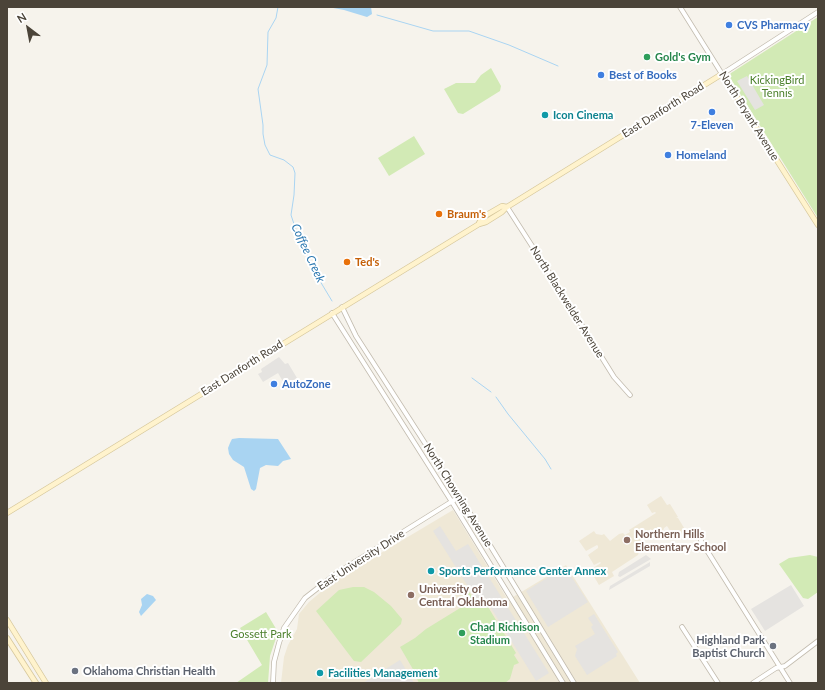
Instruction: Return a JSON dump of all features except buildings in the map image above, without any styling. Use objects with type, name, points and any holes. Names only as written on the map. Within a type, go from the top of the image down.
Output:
[{"type":"main road","name":"East Danforth Road","points":[[7,513],[479,224],[483,217],[502,206],[507,207],[722,74]]},
{"type":"main road","name":"North Bryant Avenue","points":[[722,74],[818,226]]},
{"type":"main road","points":[[7,620],[46,683]]},
{"type":"main road","points":[[7,638],[36,683]]},
{"type":"main road","points":[[18,655],[22,644]]},
{"type":"street","name":"North Bryant Avenue","points":[[680,7],[722,74]]},
{"type":"street","name":"East Danforth Road","points":[[722,74],[818,12]]},
{"type":"street","name":"North Blackwelder Avenue","points":[[507,207],[552,277],[561,296],[571,308],[614,377],[630,395]]},
{"type":"street","name":"North Chowning Avenue","points":[[342,307],[356,336],[459,497],[574,683]]},
{"type":"street","name":"North Chowning Avenue","points":[[332,313],[452,502],[563,683]]},
{"type":"street","name":"East University Drive","points":[[273,683],[274,662],[284,628],[305,598],[318,587],[459,497]]},
{"type":"street","points":[[701,542],[790,683]]},
{"type":"street","points":[[682,627],[718,683]]},
{"type":"street","points":[[753,683],[780,667],[785,666],[818,641]]},
{"type":"shaded area","points":[[747,76],[764,105],[755,110],[737,81]]},
{"type":"shaded area","points":[[279,357],[285,364],[288,363],[297,378],[285,385],[278,373],[263,382],[258,374],[262,372],[261,369]]},
{"type":"shaded area","name":"Northern Hills Elementary School","points":[[661,496],[667,505],[670,504],[678,517],[676,518],[678,518],[686,531],[675,538],[667,526],[663,531],[656,535],[654,535],[651,529],[640,536],[647,547],[639,552],[638,555],[612,572],[614,576],[599,585],[590,570],[601,563],[600,562],[594,565],[588,555],[598,548],[598,546],[597,545],[586,551],[579,541],[594,531],[596,534],[604,534],[610,541],[619,534],[623,533],[625,535],[630,532],[629,530],[656,513],[652,513],[647,505]]},
{"type":"shaded area","name":"University of Central Oklahoma","points":[[453,510],[508,600],[566,565],[640,683],[281,683],[284,657],[288,645],[297,629],[299,614],[309,602],[334,581]]},
{"type":"shaded area","points":[[440,526],[456,551],[468,544],[549,673],[536,681],[483,595],[476,599],[433,531]]},
{"type":"shaded area","points":[[646,555],[651,559],[620,577],[618,576],[619,572]]},
{"type":"shaded area","points":[[650,562],[650,566],[609,590],[610,586]]},
{"type":"shaded area","points":[[565,567],[588,602],[548,627],[526,591]]},
{"type":"shaded area","points":[[791,585],[804,606],[765,631],[751,609]]},
{"type":"shaded area","points":[[594,614],[618,652],[616,654],[617,656],[587,675],[575,656],[577,649],[575,646],[595,634],[591,627],[593,625],[588,618]]},
{"type":"shaded area","points":[[400,660],[414,683],[363,683]]},
{"type":"green space","name":"KickingBird Tennis","points":[[818,17],[818,218],[729,76],[731,73]]},
{"type":"green space","points":[[491,68],[501,86],[500,91],[463,114],[458,113],[444,89],[456,83],[475,83],[481,75]]},
{"type":"green space","points":[[414,136],[425,154],[389,176],[378,158]]},
{"type":"green space","points":[[810,555],[818,557],[818,592],[808,599],[803,598],[779,564],[789,558]]},
{"type":"green space","points":[[353,587],[364,587],[374,592],[391,606],[402,619],[401,624],[361,662],[354,661],[316,611],[339,590]]},
{"type":"green space","name":"Chad Richison Stadium","points":[[469,592],[475,601],[482,597],[516,653],[514,655],[519,663],[514,665],[510,679],[505,683],[419,683],[418,678],[400,647],[465,605],[460,597]]},
{"type":"green space","name":"Gossett Park","points":[[266,612],[278,632],[270,656],[268,683],[236,683],[262,665],[240,628]]},
{"type":"water","points":[[328,7],[371,7],[372,14],[367,17]]},
{"type":"water","points":[[232,439],[278,439],[291,459],[283,461],[278,466],[266,465],[260,468],[256,489],[254,491],[251,489],[244,467],[233,460],[229,454],[228,448]]},
{"type":"water","points":[[147,594],[153,596],[156,600],[141,616],[139,612],[142,605],[141,599]]},
{"type":"waterway","name":"Coffee Creek","points":[[278,7],[276,18],[268,32],[267,65],[258,89],[265,145],[270,155],[284,160],[293,167],[295,173],[291,215],[317,276],[332,301]]},
{"type":"waterway","points":[[377,15],[433,31],[469,31],[509,45],[558,66]]},
{"type":"waterway","name":"Coffee Creek","points":[[472,378],[491,392]]},
{"type":"waterway","name":"Coffee Creek","points":[[496,397],[545,459],[551,469]]},
{"type":"place","name":"CVS Pharmacy","points":[[729,25]]},
{"type":"place","name":"Gold's Gym","points":[[647,57]]},
{"type":"place","name":"Best of Books","points":[[601,75]]},
{"type":"place","name":"7-Eleven","points":[[712,112]]},
{"type":"place","name":"Icon Cinema","points":[[545,115]]},
{"type":"place","name":"Homeland","points":[[668,155]]},
{"type":"place","name":"Braum's","points":[[439,214]]},
{"type":"place","name":"Ted's","points":[[347,262]]},
{"type":"place","name":"AutoZone","points":[[274,384]]},
{"type":"place","name":"Northern Hills Elementary School","points":[[627,540]]},
{"type":"place","name":"Sports Performance Center Annex","points":[[431,571]]},
{"type":"place","name":"University of Central Oklahoma","points":[[411,595]]},
{"type":"place","name":"Chad Richison Stadium","points":[[462,633]]},
{"type":"place","name":"Highland Park Baptist Church","points":[[773,646]]},
{"type":"place","name":"Oklahoma Christian Health","points":[[75,671]]},
{"type":"place","name":"Facilities Management","points":[[320,673]]}]
